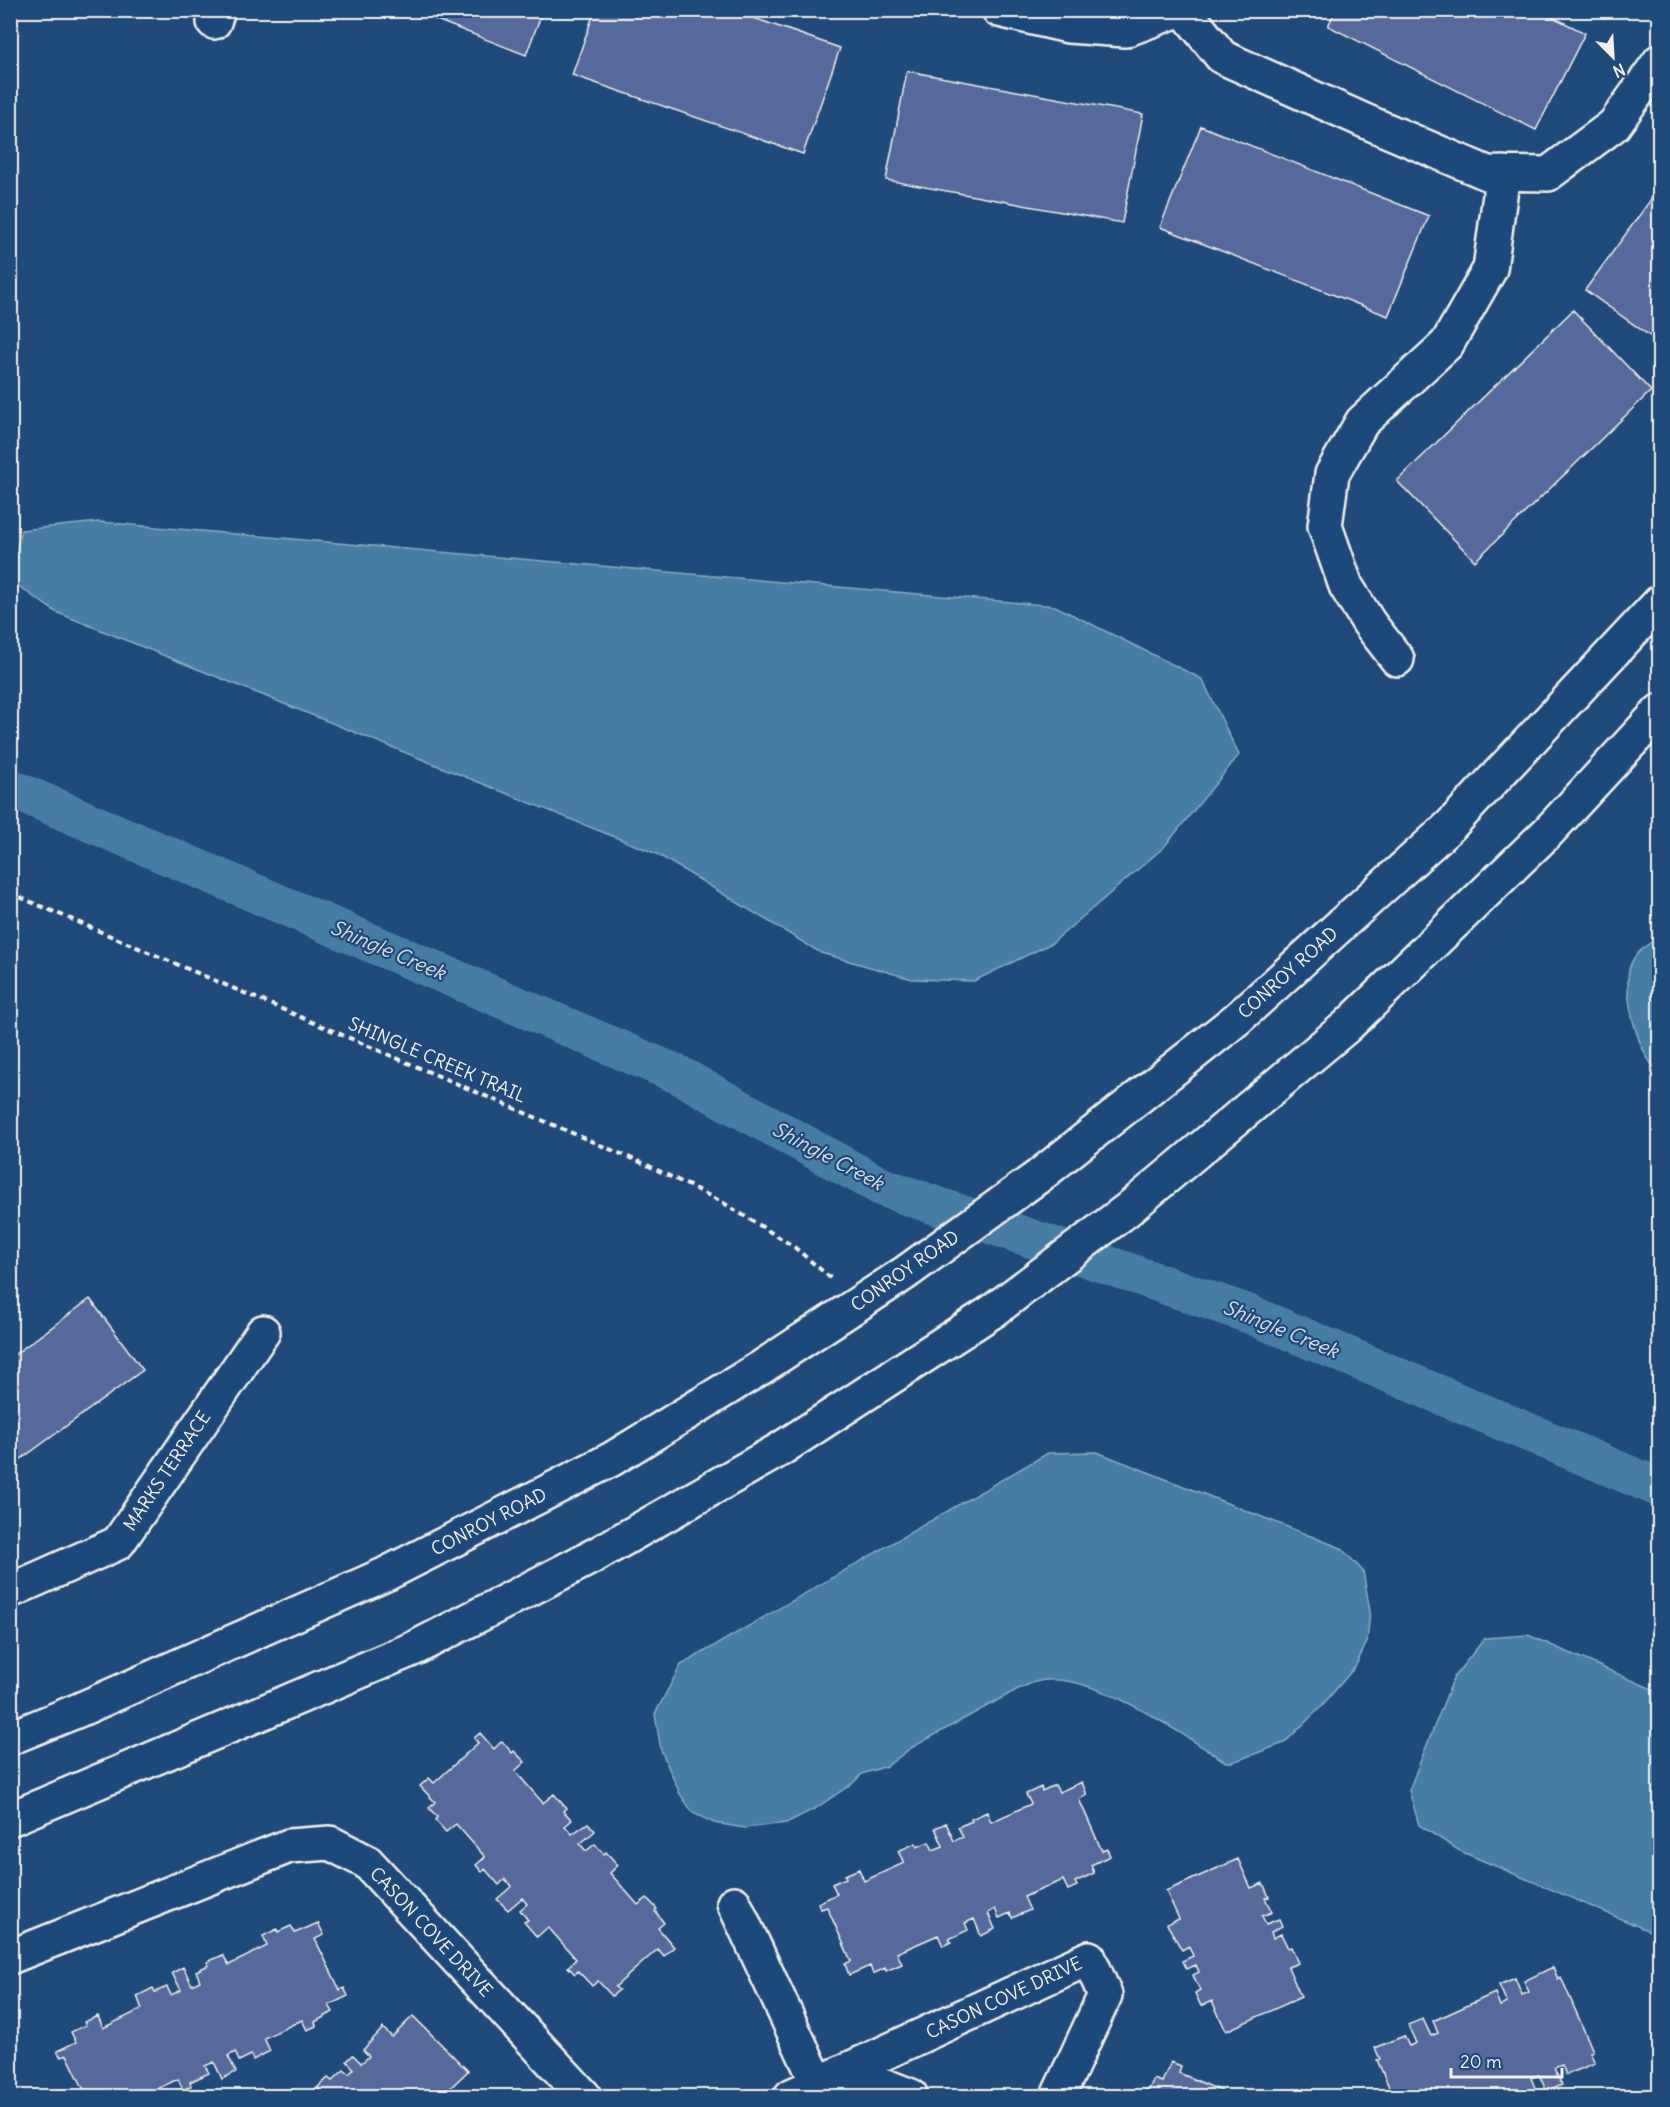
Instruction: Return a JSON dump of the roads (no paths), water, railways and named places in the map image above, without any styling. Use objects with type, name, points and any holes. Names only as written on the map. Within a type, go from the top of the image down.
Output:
[{"type":"main road","points":[[999,10],[1068,26],[1125,30],[1178,10]]},
{"type":"main road","points":[[1184,10],[1222,57],[1486,173],[1548,174],[1614,125],[1659,62]]},
{"type":"main road","points":[[1397,659],[1346,586],[1325,526],[1332,474],[1362,422],[1447,344],[1490,269],[1503,173]]},
{"type":"main road","name":"CONROY ROAD","points":[[10,1738],[79,1710],[387,1574],[612,1459],[762,1367],[905,1273],[1039,1176],[1237,1019],[1450,826],[1659,602]]},
{"type":"main road","points":[[10,1819],[415,1648],[589,1558],[779,1450],[993,1311],[1127,1210],[1346,1027],[1548,832],[1659,711]]},
{"type":"main road","name":"MARKS TERRACE","points":[[10,1591],[118,1543],[262,1332]]},
{"type":"main road","name":"CASON COVE DRIVE","points":[[10,1957],[289,1846],[330,1843],[367,1862],[584,2097]]},
{"type":"main road","points":[[735,1903],[818,2084],[911,2097]]},
{"type":"main road","name":"CASON COVE DRIVE","points":[[818,2084],[1089,1958],[1105,1995],[1058,2097]]},
{"type":"water","points":[[99,522],[1055,606],[1202,679],[1239,755],[1164,847],[1052,943],[974,981],[912,979],[821,953],[657,854],[56,612],[11,581],[21,530]]},
{"type":"water","points":[[1659,937],[1659,1072],[1651,1064],[1638,1038],[1630,1007],[1628,977],[1635,957]]},
{"type":"water","points":[[1097,1452],[1341,1548],[1363,1571],[1370,1611],[1367,1642],[1355,1667],[1319,1709],[1284,1743],[1233,1762],[1226,1762],[1160,1721],[1107,1693],[1081,1684],[1056,1680],[1035,1682],[1018,1689],[911,1748],[887,1766],[862,1774],[853,1783],[816,1808],[786,1823],[745,1828],[714,1823],[693,1813],[680,1794],[661,1750],[655,1714],[681,1665],[1048,1453]]},
{"type":"water","points":[[1528,1635],[1659,1692],[1659,1935],[1460,1851],[1419,1825],[1409,1790],[1454,1677],[1485,1638]]},
{"type":"waterway","name":"Shingle Creek","points":[[10,788],[679,1075],[882,1187],[1249,1314],[1660,1488]]}]
